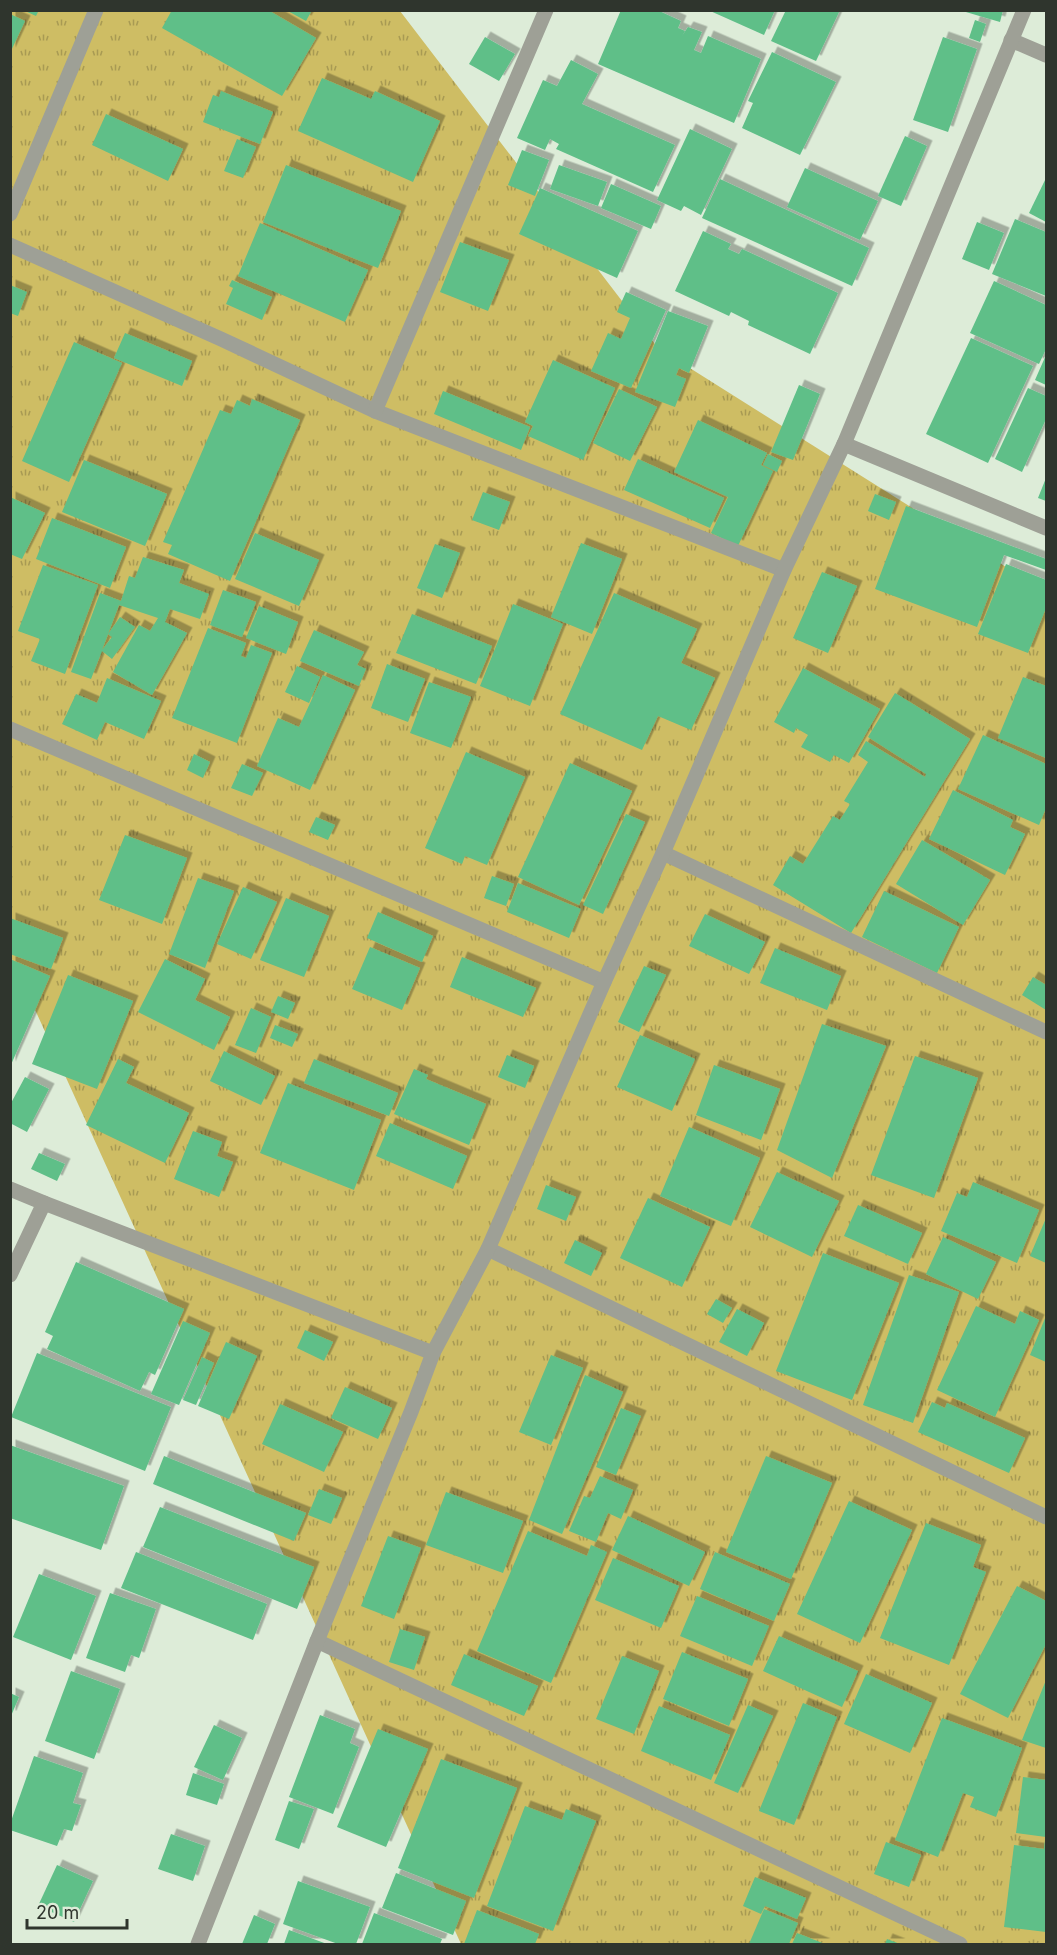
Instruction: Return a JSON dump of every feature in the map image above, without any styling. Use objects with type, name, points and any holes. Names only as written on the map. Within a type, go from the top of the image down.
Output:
[{"type":"street","points":[[10,214],[96,10]]},
{"type":"street","points":[[375,411],[546,10]]},
{"type":"street","points":[[198,1944],[433,1353],[488,1249],[604,982],[663,853],[784,570],[844,444],[1024,10]]},
{"type":"street","points":[[1011,40],[1047,55]]},
{"type":"street","points":[[10,246],[221,339],[375,411],[784,570]]},
{"type":"street","points":[[844,444],[1047,528]]},
{"type":"street","points":[[10,729],[604,982]]},
{"type":"street","points":[[663,853],[1047,1032]]},
{"type":"street","points":[[10,1189],[433,1353]]},
{"type":"street","points":[[10,1275],[44,1203]]},
{"type":"street","points":[[488,1249],[1047,1517]]},
{"type":"street","points":[[317,1641],[960,1944]]},
{"type":"green space","points":[[10,11],[400,11],[658,348],[1046,592],[1046,1944],[461,1944],[11,957]]},
{"type":"building","points":[[23,10],[39,10],[36,16]]},
{"type":"building","points":[[172,10],[268,10],[316,38],[282,96],[162,28]]},
{"type":"building","points":[[286,10],[312,10],[306,21]]},
{"type":"building","points":[[621,10],[657,10],[681,21],[678,28],[685,31],[682,36],[688,27],[702,32],[694,50],[701,53],[708,36],[761,59],[734,123],[598,64]]},
{"type":"building","points":[[708,10],[775,10],[764,35]]},
{"type":"building","points":[[786,10],[840,10],[816,61],[771,41]]},
{"type":"building","points":[[959,10],[1003,10],[1000,22]]},
{"type":"building","points":[[10,14],[25,21],[10,53]]},
{"type":"building","points":[[975,20],[986,24],[980,42],[969,38]]},
{"type":"building","points":[[485,37],[515,54],[499,81],[469,64]]},
{"type":"building","points":[[943,37],[977,49],[948,132],[913,120]]},
{"type":"building","points":[[772,52],[836,82],[800,155],[742,128],[753,103],[748,101]]},
{"type":"building","points":[[571,60],[598,74],[582,104],[675,145],[653,192],[556,149],[559,144],[550,139],[545,150],[517,138],[543,80],[557,86]]},
{"type":"building","points":[[322,78],[371,99],[375,91],[440,121],[413,182],[298,131]]},
{"type":"building","points":[[221,91],[273,112],[260,144],[203,122],[213,95],[219,97]]},
{"type":"building","points":[[106,114],[183,149],[168,181],[92,145]]},
{"type":"building","points":[[690,129],[732,149],[701,215],[684,206],[681,211],[657,200]]},
{"type":"building","points":[[905,136],[927,146],[901,206],[878,196]]},
{"type":"building","points":[[237,139],[256,147],[243,178],[224,171]]},
{"type":"building","points":[[522,150],[549,160],[535,196],[508,185]]},
{"type":"building","points":[[286,165],[401,211],[378,268],[263,222]]},
{"type":"building","points":[[559,165],[607,182],[598,206],[550,189]]},
{"type":"building","points":[[805,168],[878,201],[860,240],[787,207]]},
{"type":"building","points":[[1046,178],[1046,222],[1029,213]]},
{"type":"building","points":[[720,179],[869,248],[852,286],[702,218]]},
{"type":"building","points":[[611,184],[661,206],[651,229],[601,208]]},
{"type":"building","points":[[540,188],[638,231],[617,278],[519,234]]},
{"type":"building","points":[[1015,219],[1046,232],[1046,296],[992,274]]},
{"type":"building","points":[[977,222],[1004,233],[989,270],[962,259]]},
{"type":"building","points":[[260,223],[368,270],[345,322],[238,276]]},
{"type":"building","points":[[703,231],[731,244],[728,249],[739,254],[742,249],[838,293],[810,354],[748,325],[749,321],[731,312],[729,316],[675,291]]},
{"type":"building","points":[[460,242],[509,260],[488,311],[440,292]]},
{"type":"building","points":[[232,280],[272,297],[262,320],[226,304],[233,288],[229,286]]},
{"type":"building","points":[[994,281],[1046,305],[1046,349],[1039,364],[970,333]]},
{"type":"building","points":[[10,285],[27,292],[18,316],[10,313]]},
{"type":"building","points":[[626,292],[666,310],[631,388],[591,371],[608,333],[621,339],[630,318],[617,312]]},
{"type":"building","points":[[668,311],[708,326],[689,373],[679,368],[676,375],[686,379],[675,407],[635,392]]},
{"type":"building","points":[[125,333],[192,361],[182,386],[114,358]]},
{"type":"building","points":[[971,338],[1033,366],[988,463],[926,434]]},
{"type":"building","points":[[74,342],[122,363],[69,482],[22,461]]},
{"type":"building","points":[[1046,355],[1046,385],[1035,380]]},
{"type":"building","points":[[553,360],[615,388],[583,460],[528,436],[533,426],[525,422]]},
{"type":"building","points":[[799,385],[820,394],[793,460],[771,452]]},
{"type":"building","points":[[1028,388],[1046,396],[1046,419],[1022,472],[995,459]]},
{"type":"building","points":[[619,389],[657,407],[630,461],[593,443]]},
{"type":"building","points":[[443,391],[530,427],[521,450],[434,414]]},
{"type":"building","points":[[252,399],[300,420],[230,581],[168,554],[172,545],[163,542],[220,410],[231,414],[237,400],[250,406]]},
{"type":"building","points":[[698,420],[767,453],[761,465],[773,471],[738,546],[711,533],[728,497],[674,472]]},
{"type":"building","points":[[768,454],[782,461],[777,472],[763,465]]},
{"type":"building","points":[[638,459],[724,498],[710,528],[624,490]]},
{"type":"building","points":[[84,460],[167,494],[145,546],[62,512]]},
{"type":"building","points":[[1046,478],[1046,501],[1038,498]]},
{"type":"building","points":[[483,492],[510,502],[499,530],[472,520]]},
{"type":"building","points":[[875,494],[896,502],[889,520],[868,511]]},
{"type":"building","points":[[10,497],[45,513],[22,559],[10,554]]},
{"type":"building","points":[[906,506],[1046,559],[1046,570],[1004,555],[977,627],[875,589]]},
{"type":"building","points":[[52,518],[126,547],[110,588],[36,559]]},
{"type":"building","points":[[255,533],[319,560],[299,606],[235,579]]},
{"type":"building","points":[[581,543],[622,559],[592,634],[551,617]]},
{"type":"building","points":[[435,544],[460,553],[442,598],[417,588]]},
{"type":"building","points":[[143,557],[184,570],[179,583],[209,594],[200,619],[170,609],[165,622],[187,633],[152,695],[113,672],[139,625],[150,631],[158,618],[119,605],[108,634],[120,617],[135,627],[112,659],[102,651],[91,679],[71,672],[100,593],[121,601],[129,576],[135,578]],"holes":[[[108,634],[112,637],[102,650]]]},
{"type":"building","points":[[1006,564],[1046,580],[1046,608],[1028,653],[978,634]]},
{"type":"building","points":[[43,565],[98,585],[65,674],[31,661],[40,639],[18,631]]},
{"type":"building","points":[[822,572],[857,586],[828,653],[793,638]]},
{"type":"building","points":[[223,590],[256,602],[242,637],[210,625]]},
{"type":"building","points":[[614,593],[697,629],[681,663],[715,678],[691,730],[658,716],[642,750],[560,714]]},
{"type":"building","points":[[513,604],[563,624],[530,706],[480,686]]},
{"type":"building","points":[[259,606],[298,622],[286,654],[246,638]]},
{"type":"building","points":[[412,614],[492,646],[476,684],[396,653]]},
{"type":"building","points":[[208,628],[246,643],[241,656],[246,658],[251,645],[272,653],[237,743],[172,718]]},
{"type":"building","points":[[314,630],[364,652],[357,665],[366,669],[359,686],[300,661]]},
{"type":"building","points":[[387,664],[425,679],[408,722],[371,708]]},
{"type":"building","points":[[297,666],[320,677],[309,703],[285,692]]},
{"type":"building","points":[[803,668],[880,709],[849,763],[834,755],[830,762],[801,747],[808,735],[796,728],[794,733],[774,722]]},
{"type":"building","points":[[323,675],[355,690],[310,790],[257,766],[278,718],[299,727]]},
{"type":"building","points":[[1023,677],[1046,686],[1046,758],[998,738]]},
{"type":"building","points":[[107,678],[161,701],[144,739],[105,722],[97,740],[62,724],[76,694],[97,703]]},
{"type":"building","points":[[429,682],[471,697],[451,748],[410,733]]},
{"type":"building","points":[[895,693],[970,739],[851,933],[773,885],[790,856],[803,864],[833,816],[840,820],[850,804],[844,801],[868,762],[858,755],[866,741],[925,777],[926,774],[868,737]]},
{"type":"building","points":[[983,735],[1046,764],[1046,808],[1039,825],[958,789]]},
{"type":"building","points":[[466,752],[525,777],[487,865],[465,856],[462,864],[425,848]]},
{"type":"building","points":[[194,754],[210,762],[203,778],[187,770]]},
{"type":"building","points":[[570,763],[632,791],[579,905],[518,877]]},
{"type":"building","points":[[242,764],[263,773],[252,796],[231,788]]},
{"type":"building","points":[[953,790],[1013,820],[1010,827],[1025,834],[1005,875],[929,839]]},
{"type":"building","points":[[626,814],[645,822],[603,914],[583,905]]},
{"type":"building","points":[[316,817],[335,825],[328,840],[309,832]]},
{"type":"building","points":[[125,835],[187,858],[162,924],[99,900]]},
{"type":"building","points":[[922,840],[990,880],[963,925],[896,884]]},
{"type":"building","points":[[492,876],[514,884],[506,906],[484,898]]},
{"type":"building","points":[[198,878],[234,891],[205,968],[169,954]]},
{"type":"building","points":[[518,883],[581,909],[569,938],[507,912]]},
{"type":"building","points":[[243,887],[277,902],[251,959],[217,944]]},
{"type":"building","points":[[884,891],[959,927],[937,973],[862,937]]},
{"type":"building","points":[[286,898],[329,916],[304,977],[260,960]]},
{"type":"building","points":[[378,912],[433,936],[422,962],[367,938]]},
{"type":"building","points":[[705,914],[765,942],[749,974],[689,946]]},
{"type":"building","points":[[10,918],[63,938],[51,969],[10,954]]},
{"type":"building","points":[[370,947],[420,968],[402,1010],[352,989]]},
{"type":"building","points":[[775,948],[841,976],[827,1010],[760,983]]},
{"type":"building","points":[[462,957],[536,988],[523,1017],[450,987]]},
{"type":"building","points":[[10,959],[50,976],[10,1067]]},
{"type":"building","points":[[165,959],[205,979],[195,1000],[230,1017],[214,1050],[138,1012]]},
{"type":"building","points":[[644,966],[666,975],[639,1032],[618,1022]]},
{"type":"building","points":[[68,975],[133,1001],[97,1089],[32,1064]]},
{"type":"building","points":[[1033,977],[1046,985],[1046,1010],[1022,995]]},
{"type":"building","points":[[278,996],[295,1003],[288,1019],[271,1012]]},
{"type":"building","points":[[251,1008],[271,1017],[256,1053],[235,1045]]},
{"type":"building","points":[[822,1024],[886,1046],[832,1178],[777,1150]]},
{"type":"building","points":[[275,1025],[298,1034],[292,1047],[270,1038]]},
{"type":"building","points":[[640,1035],[695,1059],[672,1111],[617,1087]]},
{"type":"building","points":[[224,1051],[275,1076],[261,1105],[210,1081]]},
{"type":"building","points":[[507,1055],[534,1066],[525,1088],[498,1077]]},
{"type":"building","points":[[915,1056],[978,1078],[934,1198],[871,1175]]},
{"type":"building","points":[[118,1059],[134,1067],[126,1083],[189,1113],[165,1163],[86,1125]]},
{"type":"building","points":[[314,1059],[398,1093],[389,1116],[304,1083]]},
{"type":"building","points":[[714,1065],[780,1089],[761,1140],[696,1115]]},
{"type":"building","points":[[414,1069],[428,1075],[426,1079],[486,1104],[469,1145],[394,1114]]},
{"type":"building","points":[[25,1077],[49,1089],[27,1132],[10,1123],[10,1105]]},
{"type":"building","points":[[288,1083],[381,1120],[354,1190],[260,1153]]},
{"type":"building","points":[[390,1123],[467,1156],[453,1189],[376,1156]]},
{"type":"building","points":[[689,1127],[760,1158],[731,1226],[660,1196]]},
{"type":"building","points":[[193,1131],[222,1142],[217,1156],[233,1162],[219,1197],[174,1179]]},
{"type":"building","points":[[39,1153],[65,1164],[57,1181],[31,1169]]},
{"type":"building","points":[[777,1172],[839,1201],[812,1257],[750,1227]]},
{"type":"building","points":[[973,1182],[1039,1210],[1017,1263],[941,1231],[957,1193],[967,1197]]},
{"type":"building","points":[[546,1185],[576,1197],[566,1221],[537,1209]]},
{"type":"building","points":[[648,1198],[710,1227],[682,1287],[620,1258]]},
{"type":"building","points":[[858,1205],[922,1233],[908,1264],[844,1236]]},
{"type":"building","points":[[1046,1218],[1046,1263],[1030,1256]]},
{"type":"building","points":[[943,1237],[996,1262],[978,1299],[926,1274]]},
{"type":"building","points":[[575,1240],[602,1253],[591,1276],[564,1263]]},
{"type":"building","points":[[823,1253],[899,1283],[852,1400],[776,1371]]},
{"type":"building","points":[[76,1262],[184,1309],[155,1375],[149,1372],[140,1391],[47,1349],[53,1336],[45,1332]]},
{"type":"building","points":[[909,1275],[959,1292],[913,1423],[863,1405]]},
{"type":"building","points":[[716,1299],[732,1308],[723,1323],[707,1314]]},
{"type":"building","points":[[976,1306],[1015,1324],[1020,1311],[1039,1320],[995,1417],[937,1390]]},
{"type":"building","points":[[737,1309],[764,1323],[747,1356],[719,1342]]},
{"type":"building","points":[[1046,1316],[1046,1362],[1030,1355]]},
{"type":"building","points":[[183,1321],[210,1333],[179,1405],[151,1394]]},
{"type":"building","points":[[305,1330],[333,1342],[324,1361],[297,1348]]},
{"type":"building","points":[[226,1342],[257,1356],[229,1419],[198,1406]]},
{"type":"building","points":[[37,1353],[171,1407],[145,1471],[11,1417]]},
{"type":"building","points":[[551,1355],[583,1368],[551,1445],[519,1432]]},
{"type":"building","points":[[202,1357],[214,1363],[196,1405],[183,1400]]},
{"type":"building","points":[[585,1375],[623,1392],[562,1534],[529,1520]]},
{"type":"building","points":[[345,1387],[392,1408],[378,1439],[331,1418]]},
{"type":"building","points":[[932,1402],[945,1408],[947,1403],[1025,1438],[1009,1473],[918,1432]]},
{"type":"building","points":[[280,1404],[343,1432],[324,1472],[262,1444]]},
{"type":"building","points":[[621,1408],[641,1416],[616,1475],[596,1467]]},
{"type":"building","points":[[10,1445],[124,1486],[101,1550],[10,1518]]},
{"type":"building","points":[[164,1456],[306,1513],[294,1541],[153,1484]]},
{"type":"building","points":[[766,1456],[832,1483],[791,1579],[726,1552]]},
{"type":"building","points":[[600,1476],[633,1490],[621,1519],[608,1513],[596,1542],[569,1531],[584,1496],[590,1498]]},
{"type":"building","points":[[319,1489],[342,1498],[331,1524],[308,1515]]},
{"type":"building","points":[[446,1492],[523,1521],[503,1573],[426,1545]]},
{"type":"building","points":[[849,1501],[912,1530],[860,1643],[797,1614]]},
{"type":"building","points":[[160,1507],[314,1567],[297,1609],[143,1547]]},
{"type":"building","points":[[628,1516],[705,1552],[689,1586],[612,1550]]},
{"type":"building","points":[[926,1523],[981,1545],[973,1567],[986,1572],[949,1665],[880,1638]]},
{"type":"building","points":[[528,1531],[587,1556],[591,1545],[607,1552],[551,1683],[477,1651]]},
{"type":"building","points":[[388,1536],[421,1548],[394,1619],[361,1606]]},
{"type":"building","points":[[136,1552],[267,1604],[253,1640],[121,1588]]},
{"type":"building","points":[[715,1552],[790,1584],[774,1621],[700,1589]]},
{"type":"building","points":[[613,1558],[679,1586],[661,1628],[595,1600]]},
{"type":"building","points":[[39,1574],[96,1596],[71,1660],[13,1637]]},
{"type":"building","points":[[1017,1586],[1046,1601],[1046,1644],[1008,1718],[960,1694]]},
{"type":"building","points":[[110,1593],[156,1609],[139,1658],[131,1655],[125,1672],[86,1658]]},
{"type":"building","points":[[697,1596],[769,1626],[752,1666],[680,1636]]},
{"type":"building","points":[[400,1629],[425,1637],[414,1670],[389,1662]]},
{"type":"building","points":[[779,1636],[858,1671],[842,1707],[763,1671]]},
{"type":"building","points":[[682,1652],[748,1679],[729,1726],[663,1699]]},
{"type":"building","points":[[464,1654],[538,1686],[524,1716],[451,1685]]},
{"type":"building","points":[[622,1656],[659,1671],[634,1734],[596,1719]]},
{"type":"building","points":[[71,1671],[120,1689],[94,1759],[45,1741]]},
{"type":"building","points":[[866,1674],[932,1703],[910,1753],[844,1724]]},
{"type":"building","points":[[1046,1680],[1046,1748],[1022,1740]]},
{"type":"building","points":[[10,1693],[19,1697],[11,1716],[10,1716]]},
{"type":"building","points":[[803,1703],[837,1717],[794,1825],[759,1811]]},
{"type":"building","points":[[748,1705],[773,1716],[738,1793],[714,1783]]},
{"type":"building","points":[[659,1706],[730,1735],[711,1780],[641,1751]]},
{"type":"building","points":[[320,1715],[355,1729],[350,1743],[359,1747],[333,1814],[289,1797]]},
{"type":"building","points":[[942,1718],[1022,1748],[996,1817],[970,1807],[974,1797],[963,1793],[938,1857],[895,1840]]},
{"type":"building","points":[[214,1725],[242,1738],[223,1780],[194,1767]]},
{"type":"building","points":[[378,1729],[428,1749],[386,1847],[337,1827]]},
{"type":"building","points":[[34,1756],[83,1773],[73,1803],[81,1805],[72,1831],[64,1829],[57,1846],[10,1830],[10,1824]]},
{"type":"building","points":[[441,1759],[517,1788],[474,1898],[398,1868]]},
{"type":"building","points":[[193,1773],[224,1784],[217,1805],[186,1795]]},
{"type":"building","points":[[1023,1777],[1046,1780],[1046,1837],[1016,1833]]},
{"type":"building","points":[[289,1801],[314,1809],[299,1849],[275,1840]]},
{"type":"building","points":[[525,1806],[562,1820],[566,1809],[596,1821],[553,1931],[487,1906]]},
{"type":"building","points":[[171,1834],[205,1846],[193,1881],[158,1869]]},
{"type":"building","points":[[1045,1840],[1046,1932],[1004,1927],[1014,1845],[1044,1849]]},
{"type":"building","points":[[886,1842],[921,1855],[909,1887],[874,1874]]},
{"type":"building","points":[[57,1865],[93,1881],[74,1922],[38,1906]]},
{"type":"building","points":[[396,1873],[466,1901],[453,1935],[382,1908]]},
{"type":"building","points":[[755,1877],[806,1898],[797,1919],[765,1906],[761,1914],[743,1906]]},
{"type":"building","points":[[298,1881],[370,1907],[356,1944],[338,1944],[283,1924]]},
{"type":"building","points":[[764,1909],[798,1923],[789,1944],[749,1944]]},
{"type":"building","points":[[477,1910],[539,1934],[535,1944],[464,1944]]},
{"type":"building","points":[[374,1913],[442,1939],[440,1944],[362,1944]]},
{"type":"building","points":[[254,1915],[275,1924],[267,1944],[242,1944]]},
{"type":"building","points":[[289,1930],[327,1944],[284,1944]]},
{"type":"building","points":[[797,1933],[825,1944],[792,1944]]},
{"type":"building","points":[[887,1939],[900,1944],[885,1944]]}]
